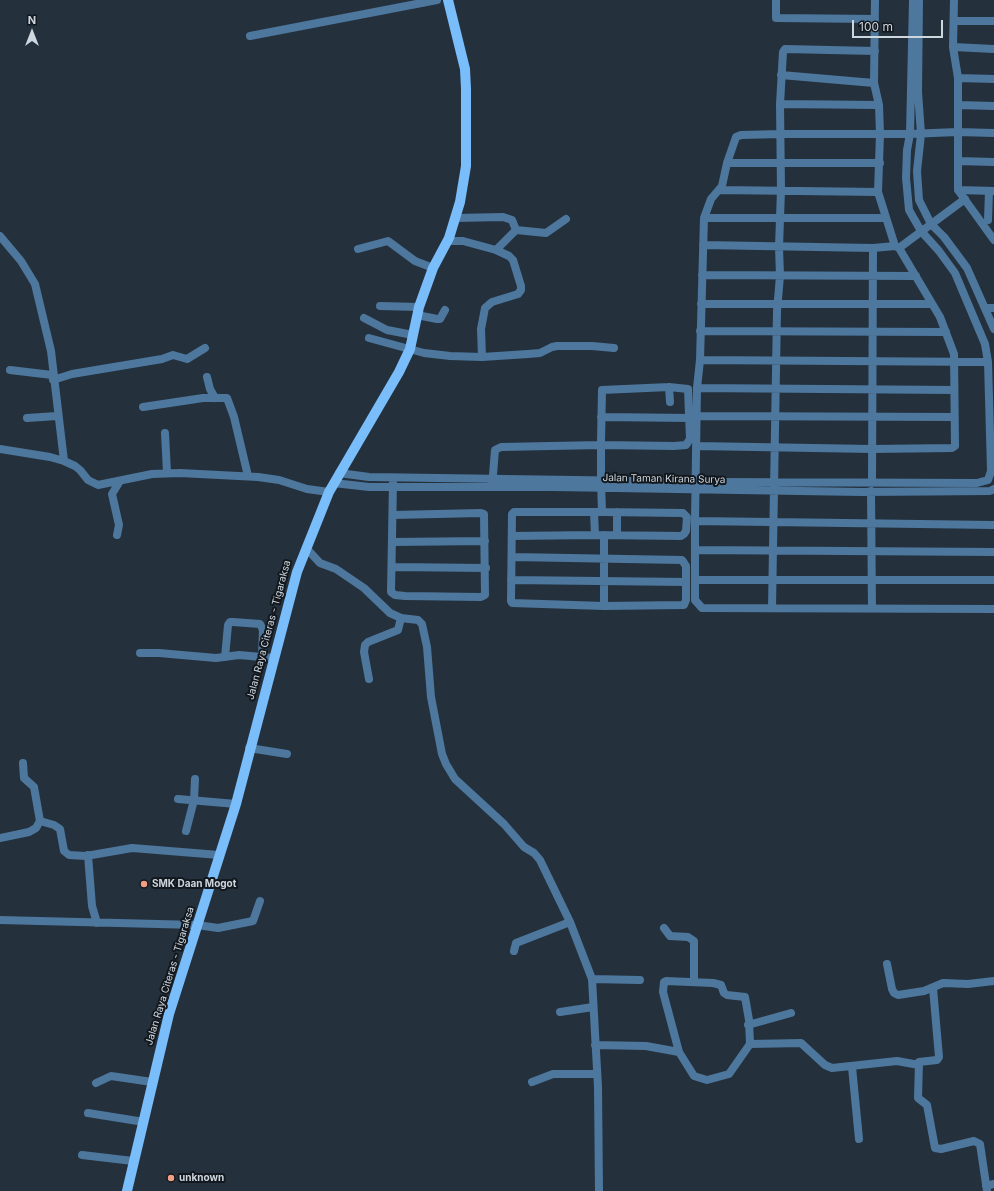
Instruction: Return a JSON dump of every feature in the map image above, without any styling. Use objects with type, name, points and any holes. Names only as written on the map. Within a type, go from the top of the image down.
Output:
[{"type":"main road","name":"Jalan Raya Citeras - Tigaraksa","points":[[127,1191],[169,1014],[236,804],[249,748],[297,572],[331,487],[399,372],[410,349],[418,311],[455,218],[465,180],[466,89],[465,70],[448,0]]},
{"type":"street","points":[[250,36],[437,0]]},
{"type":"street","points":[[776,0],[776,18],[875,19]]},
{"type":"street","points":[[696,446],[872,449],[952,448],[955,446],[953,390],[955,362],[946,332],[940,317],[897,247],[885,218],[878,192],[880,134],[879,105],[874,83],[875,0]]},
{"type":"street","points":[[700,360],[988,362],[986,344],[955,273],[939,251],[921,231],[909,210],[906,157],[910,134],[913,0]]},
{"type":"street","points":[[919,0],[918,99],[921,134],[917,171],[920,200],[931,224],[944,237],[967,268],[990,308],[994,329]]},
{"type":"street","points":[[954,0],[953,47],[958,78],[958,190],[965,199],[988,220]]},
{"type":"street","points":[[954,21],[994,21]]},
{"type":"street","points":[[953,47],[994,48]]},
{"type":"street","points":[[772,608],[777,331],[780,276],[780,104],[783,52],[785,49],[875,51]]},
{"type":"street","points":[[781,76],[874,83]]},
{"type":"street","points":[[958,78],[994,78]]},
{"type":"street","points":[[780,104],[879,105]]},
{"type":"street","points":[[958,105],[994,106]]},
{"type":"street","points":[[492,487],[495,450],[497,448],[601,445],[686,445],[690,439],[700,360],[704,218],[710,198],[720,190],[736,137],[781,134],[994,133]]},
{"type":"street","points":[[958,161],[994,162]]},
{"type":"street","points":[[727,163],[880,163]]},
{"type":"street","points":[[720,190],[878,192]]},
{"type":"street","points":[[958,190],[992,191],[988,220],[994,240]]},
{"type":"street","points":[[703,246],[897,247],[965,199]]},
{"type":"street","points":[[455,218],[503,216],[512,220],[516,230]]},
{"type":"street","points":[[704,218],[885,218]]},
{"type":"street","points":[[516,230],[546,233],[566,219]]},
{"type":"street","points":[[496,250],[516,230]]},
{"type":"street","points":[[0,236],[21,262],[35,284],[51,351],[57,416],[64,461]]},
{"type":"street","points":[[358,249],[388,241],[415,261],[434,268]]},
{"type":"street","points":[[447,241],[463,241],[496,250],[513,260],[521,288],[518,294],[492,302],[485,308],[482,329],[482,357]]},
{"type":"street","points":[[872,608],[871,523],[873,417],[873,248]]},
{"type":"street","points":[[702,275],[916,276]]},
{"type":"street","points":[[701,304],[932,304]]},
{"type":"street","points":[[380,306],[418,311],[437,319],[440,319],[445,310]]},
{"type":"street","points":[[364,318],[387,330],[413,335]]},
{"type":"street","points":[[700,331],[946,332]]},
{"type":"street","points":[[370,338],[410,349],[450,356],[482,357],[540,353],[557,346],[592,346],[614,348]]},
{"type":"street","points":[[10,370],[53,377],[162,359],[173,355],[187,359],[205,348]]},
{"type":"street","name":"Jalan Taman Kirana Surya","points":[[872,487],[977,483],[988,480],[991,470],[988,362]]},
{"type":"street","points":[[207,377],[210,389],[215,398]]},
{"type":"street","points":[[669,387],[670,402]]},
{"type":"street","points":[[594,535],[601,484],[602,390],[669,387],[686,388],[690,390],[696,446],[695,600],[702,608],[994,609]]},
{"type":"street","points":[[697,388],[953,390]]},
{"type":"street","points":[[143,407],[226,398],[229,400],[234,417],[248,476]]},
{"type":"street","points":[[27,418],[57,416]]},
{"type":"street","points":[[601,417],[954,417]]},
{"type":"street","points":[[165,433],[167,473]]},
{"type":"street","name":"Jalan Taman Kirana Surya","points":[[0,449],[50,457],[64,461],[80,470],[88,480],[94,484],[102,485],[152,474],[167,473],[248,476],[274,479],[301,488],[393,486],[492,487],[601,484],[872,487],[990,491],[994,489]]},
{"type":"street","name":"Jalan Taman Kirana Surya","points":[[339,473],[392,477],[492,478],[601,484]]},
{"type":"street","points":[[392,477],[393,515],[391,588],[395,595],[481,597],[486,593],[485,516],[482,513],[393,515]]},
{"type":"street","points":[[117,535],[120,526],[112,494],[120,481]]},
{"type":"street","points":[[512,536],[681,536],[686,531],[687,517],[683,513],[516,511],[512,514],[511,601],[513,604],[682,606],[686,600],[686,566],[682,560],[512,556]]},
{"type":"street","points":[[617,512],[617,536]]},
{"type":"street","points":[[695,521],[994,525]]},
{"type":"street","points":[[604,535],[604,606]]},
{"type":"street","points":[[392,542],[485,541]]},
{"type":"street","points":[[306,548],[320,562],[336,569],[364,588],[390,613],[401,618],[418,620],[424,627],[431,697],[442,754],[450,772],[460,784],[504,824],[524,847],[534,853],[540,860],[570,922],[592,979],[597,1074],[599,1191]]},
{"type":"street","points":[[695,550],[994,552]]},
{"type":"street","points":[[392,567],[486,568]]},
{"type":"street","points":[[511,580],[686,582]]},
{"type":"street","points":[[695,580],[994,580]]},
{"type":"street","points":[[370,679],[364,652],[365,645],[368,642],[398,630],[401,618]]},
{"type":"street","points":[[225,657],[228,625],[230,622],[233,622],[260,624],[263,630],[262,657]]},
{"type":"street","points":[[140,653],[225,657],[239,655],[273,658]]},
{"type":"street","points":[[249,748],[287,754]]},
{"type":"street","points":[[0,838],[29,832],[36,828],[40,821],[34,787],[24,778],[23,763]]},
{"type":"street","points":[[186,831],[194,800],[195,779]]},
{"type":"street","points":[[178,799],[236,804]]},
{"type":"street","points":[[40,821],[54,825],[60,829],[66,853],[74,856],[132,848],[219,855]]},
{"type":"street","points":[[88,855],[92,906],[97,923]]},
{"type":"street","points":[[0,920],[197,925],[218,928],[236,923],[250,922],[254,918],[260,901]]},
{"type":"street","points":[[514,951],[516,943],[570,922]]},
{"type":"street","points":[[664,928],[670,936],[688,937],[694,941],[694,982]]},
{"type":"street","points":[[887,964],[892,989],[896,994],[915,993],[933,988],[943,983],[968,984],[994,981]]},
{"type":"street","points":[[592,979],[640,980]]},
{"type":"street","points":[[666,981],[694,982],[719,984],[727,995],[745,997],[749,1020],[748,1025],[750,1044],[729,1074],[707,1080],[694,1076],[679,1052],[663,992],[663,985],[666,981]]},
{"type":"street","points":[[933,988],[939,1057],[937,1060],[919,1062],[918,1098],[927,1105],[934,1148],[941,1149],[974,1141],[977,1142],[981,1148],[989,1187]]},
{"type":"street","points":[[560,1012],[593,1008]]},
{"type":"street","points":[[748,1025],[791,1013]]},
{"type":"street","points":[[750,1044],[801,1043],[826,1067],[852,1067],[897,1061],[919,1065]]},
{"type":"street","points":[[595,1045],[646,1046],[679,1052]]},
{"type":"street","points":[[852,1067],[859,1138]]},
{"type":"street","points":[[532,1082],[553,1074],[597,1074]]},
{"type":"street","points":[[96,1083],[111,1076],[152,1082]]},
{"type":"street","points":[[88,1113],[144,1122]]},
{"type":"street","points":[[82,1155],[133,1161]]},
{"type":"place","name":"SMK Daan Mogot","points":[[144,884]]},
{"type":"place","name":"unknown","points":[[171,1178]]}]
